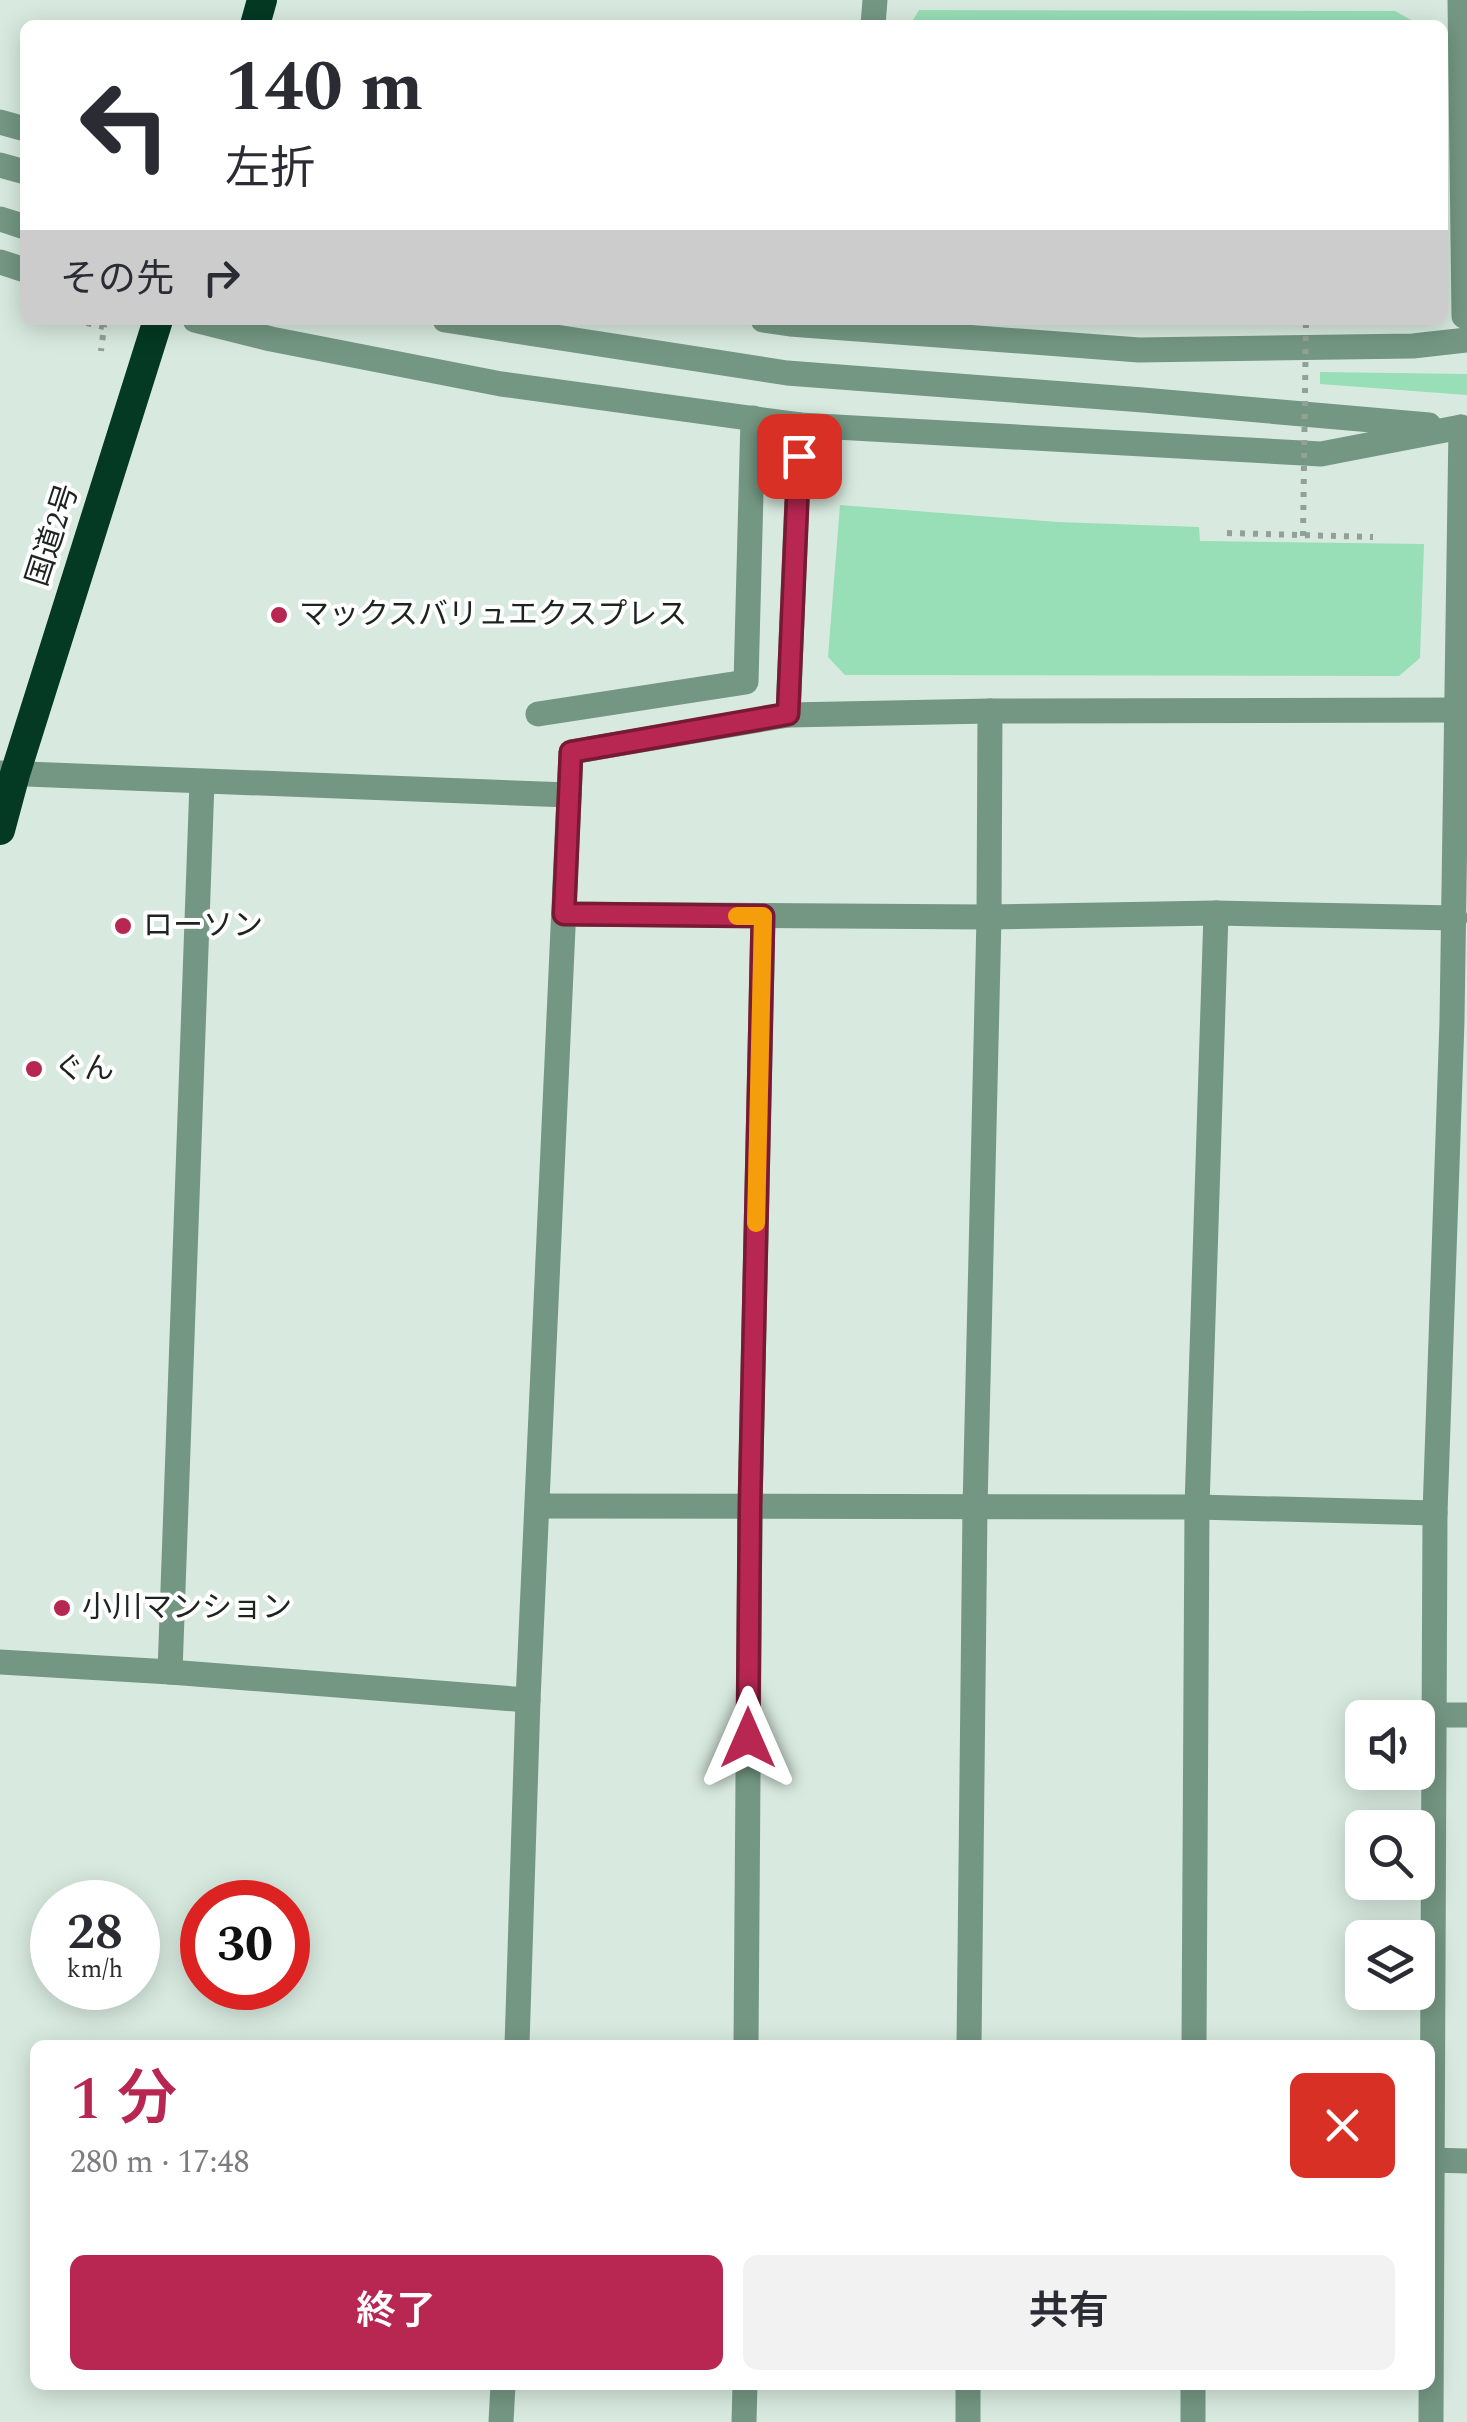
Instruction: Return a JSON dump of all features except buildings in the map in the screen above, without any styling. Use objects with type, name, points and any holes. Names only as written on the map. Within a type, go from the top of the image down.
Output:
[{"type":"highway","name":"国道2号","points":[[0,830],[7,774],[156,325]]},
{"type":"street","points":[[803,325],[1139,350],[1412,346],[1460,322],[1460,0]]},
{"type":"street","points":[[216,325],[501,384],[800,425],[1321,454],[1464,428]]},
{"type":"street","points":[[477,325],[787,374],[1464,428]]},
{"type":"street","points":[[538,714],[746,682],[753,418]]},
{"type":"street","points":[[788,714],[800,425]]},
{"type":"street","points":[[1434,1700],[1435,1513],[1460,1021],[1455,918],[1464,428]]},
{"type":"street","points":[[516,2040],[571,752],[788,714],[1458,710]]},
{"type":"street","points":[[969,2040],[974,1508],[989,917],[990,711]]},
{"type":"street","points":[[7,774],[569,795]]},
{"type":"street","points":[[170,1672],[202,782]]},
{"type":"street","points":[[564,914],[989,917],[1216,913],[1455,918]]},
{"type":"street","points":[[1194,2040],[1197,1508],[1216,913]]},
{"type":"street","points":[[746,2040],[750,1507],[763,916]]},
{"type":"street","points":[[538,1506],[1197,1508],[1435,1513]]},
{"type":"street","points":[[0,1662],[528,1700]]},
{"type":"street","points":[[1435,1714],[1467,1715]]},
{"type":"street","points":[[1433,2040],[1434,1790]]},
{"type":"street","points":[[1435,2160],[1467,2160]]},
{"type":"street","points":[[501,2422],[503,2390]]},
{"type":"street","points":[[744,2422],[745,2390]]},
{"type":"street","points":[[968,2390],[968,2422]]},
{"type":"street","points":[[1193,2422],[1194,2390]]},
{"type":"street","points":[[1431,2390],[1431,2422]]},
{"type":"path","points":[[93,325],[104,328],[102,351]]},
{"type":"path","points":[[1304,536],[1306,325]]},
{"type":"path","points":[[1227,533],[1373,537]]},
{"type":"green space","points":[[919,10],[1395,11],[1411,20],[913,20]]},
{"type":"green space","points":[[1320,372],[1467,374],[1467,395],[1320,384]]},
{"type":"green space","points":[[840,505],[1058,522],[1199,527],[1200,541],[1424,544],[1420,658],[1399,676],[845,675],[828,657]]},
{"type":"slow traffic","points":[[737,916],[763,916],[756,1223]]},
{"type":"place","name":"マックスバリュエクスプレス","points":[[279,615]]},
{"type":"place","name":"ローソン","points":[[123,926]]},
{"type":"place","name":"ぐん","points":[[34,1069]]},
{"type":"place","name":"小川マンション","points":[[62,1608]]},
{"type":"route","points":[[748,1738],[763,916],[564,914],[571,752],[788,714],[799,456]]}]
